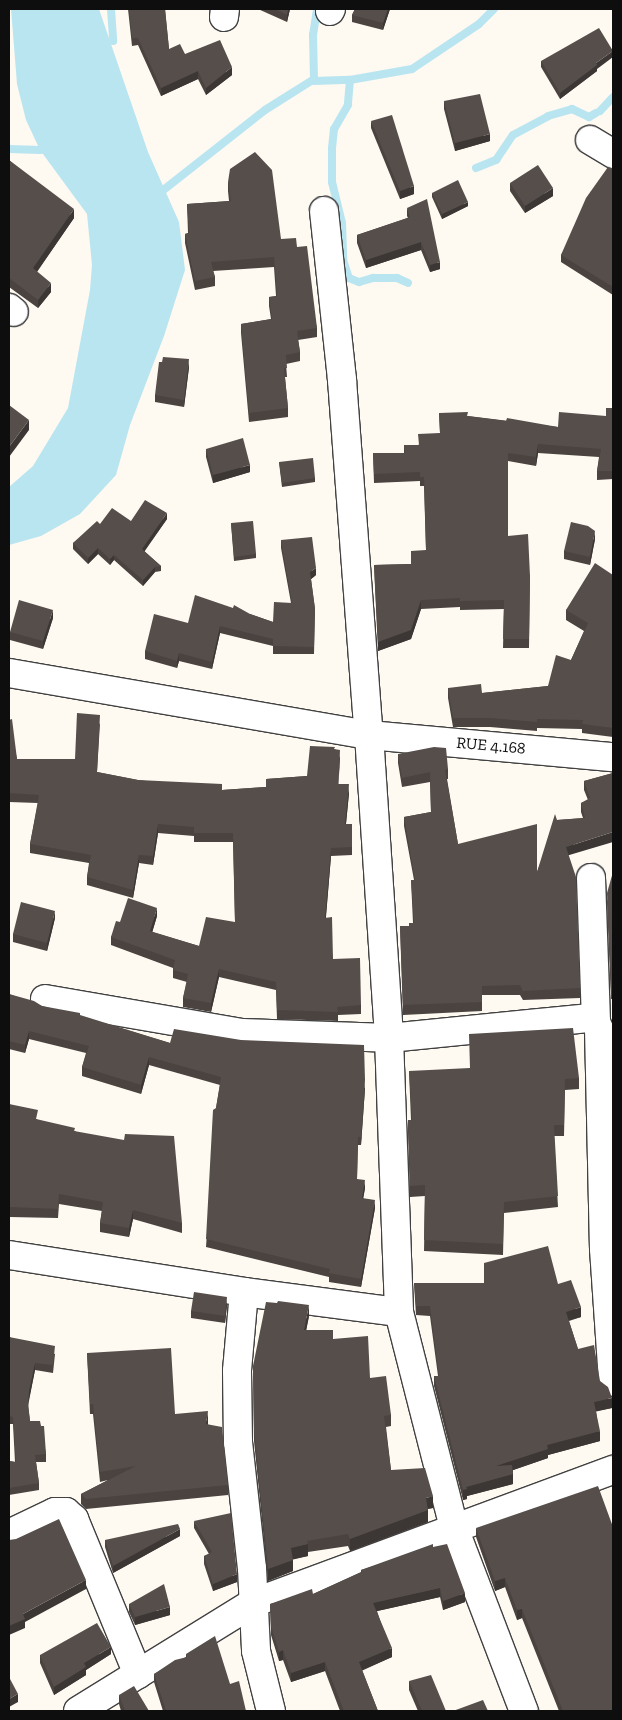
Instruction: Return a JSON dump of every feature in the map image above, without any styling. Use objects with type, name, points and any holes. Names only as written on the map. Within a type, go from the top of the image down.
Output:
[{"type":"street","points":[[590,140],[613,154]]},
{"type":"street","points":[[324,211],[342,380],[369,735],[389,1038],[399,1312],[454,1528],[524,1711]]},
{"type":"street","name":"RUE 4.168","points":[[9,673],[369,735],[613,757]]},
{"type":"street","points":[[591,878],[596,1022],[599,1030],[604,1249],[613,1382]]},
{"type":"street","points":[[45,999],[242,1033],[389,1038],[588,1018],[596,1022]]},
{"type":"street","points":[[9,1255],[244,1292],[399,1312]]},
{"type":"street","points":[[244,1292],[237,1371],[238,1442],[252,1568],[256,1651],[271,1711]]},
{"type":"street","points":[[78,1711],[253,1603],[345,1571],[454,1528],[613,1470]]},
{"type":"street","points":[[9,1534],[56,1512],[66,1512],[74,1519],[138,1674]]},
{"type":"water","points":[[11,9],[99,9],[148,152],[179,222],[185,270],[164,336],[130,425],[116,475],[80,514],[41,536],[9,545],[9,487],[33,466],[68,408],[90,290],[92,265],[87,214],[40,150],[26,120],[17,84]]},
{"type":"building","points":[[129,9],[165,9],[169,49],[180,44],[185,54],[220,40],[232,67],[206,88],[198,71],[161,88],[138,38],[132,38]]},
{"type":"building","points":[[275,9],[288,9],[287,15]]},
{"type":"building","points":[[355,9],[388,9],[383,23],[352,15]]},
{"type":"building","points":[[599,28],[613,51],[560,93],[541,61]]},
{"type":"building","points":[[480,94],[490,134],[455,143],[444,101]]},
{"type":"building","points":[[392,115],[414,186],[400,191],[371,121]]},
{"type":"building","points":[[255,152],[272,170],[281,239],[296,238],[297,247],[307,246],[317,328],[297,331],[300,352],[286,355],[287,368],[284,368],[288,408],[249,413],[241,324],[272,319],[269,297],[277,296],[274,257],[211,262],[215,277],[195,281],[185,234],[189,233],[187,204],[231,201],[228,182],[230,169]]},
{"type":"building","points":[[9,160],[74,209],[33,268],[51,283],[38,300],[9,278]]},
{"type":"building","points":[[538,165],[553,188],[525,206],[510,183]]},
{"type":"building","points":[[608,167],[613,169],[613,287],[561,255],[586,198]]},
{"type":"building","points":[[458,180],[468,202],[442,214],[432,193]]},
{"type":"building","points":[[427,199],[440,262],[430,265],[421,242],[366,260],[357,235],[410,217],[407,208]]},
{"type":"building","points":[[163,357],[189,359],[184,400],[155,395],[159,362],[162,362]]},
{"type":"building","points":[[9,405],[29,420],[9,447]]},
{"type":"building","points":[[606,408],[613,408],[613,471],[597,471],[601,449],[538,444],[536,457],[508,453],[508,536],[528,534],[530,576],[529,639],[503,639],[504,600],[460,601],[460,598],[421,600],[411,630],[378,642],[374,565],[411,564],[411,551],[426,550],[424,477],[420,477],[420,472],[374,474],[373,453],[405,453],[404,445],[419,445],[418,434],[440,433],[439,413],[468,412],[467,416],[506,421],[507,418],[558,427],[559,412],[606,416]]},
{"type":"building","points":[[243,438],[250,465],[213,475],[206,449]]},
{"type":"building","points":[[313,458],[315,478],[282,483],[279,462]]},
{"type":"building","points":[[145,500],[167,513],[142,549],[161,566],[155,567],[143,580],[114,555],[110,559],[98,548],[88,558],[73,543],[97,521],[100,524],[112,508],[131,521]]},
{"type":"building","points":[[253,521],[256,554],[234,557],[231,523]]},
{"type":"building","points":[[571,522],[588,526],[595,531],[590,557],[564,551]]},
{"type":"building","points":[[312,537],[316,568],[310,572],[315,609],[314,647],[273,646],[273,639],[220,626],[212,662],[179,653],[177,661],[145,651],[154,614],[188,623],[195,595],[233,608],[234,605],[250,614],[273,622],[274,602],[292,603],[281,540]]},
{"type":"building","points":[[595,563],[613,575],[613,728],[582,724],[583,720],[537,719],[537,722],[490,718],[453,718],[448,688],[481,684],[482,693],[548,686],[556,655],[571,660],[588,623],[566,610]]},
{"type":"building","points":[[19,600],[53,610],[43,641],[10,632]]},
{"type":"building","points":[[77,713],[100,715],[97,772],[138,780],[222,784],[222,790],[266,787],[266,779],[307,776],[310,746],[335,747],[334,749],[340,750],[338,784],[349,784],[345,824],[352,824],[352,847],[331,848],[325,918],[332,917],[333,959],[360,958],[361,1005],[337,1007],[338,1012],[277,1010],[276,982],[219,969],[211,1003],[183,998],[188,974],[173,970],[175,960],[111,937],[116,921],[120,922],[128,898],[157,908],[150,931],[199,946],[206,917],[235,922],[233,833],[194,833],[194,827],[158,824],[153,856],[139,855],[133,890],[87,877],[91,855],[30,844],[39,795],[9,793],[9,720],[12,719],[17,759],[75,759]]},
{"type":"building","points":[[434,747],[446,748],[448,769],[445,770],[458,844],[537,824],[537,872],[555,814],[557,820],[585,818],[581,803],[590,798],[584,781],[613,773],[613,832],[566,847],[576,877],[580,988],[523,991],[520,985],[482,986],[482,1002],[403,1005],[400,926],[409,926],[409,923],[414,923],[411,880],[415,880],[404,817],[431,812],[430,772],[402,778],[398,754]]},
{"type":"building","points":[[613,872],[613,990],[611,990],[607,893]]},
{"type":"building","points":[[21,902],[55,911],[47,943],[13,934]]},
{"type":"building","points":[[9,994],[34,1001],[42,1006],[80,1013],[80,1015],[170,1043],[174,1029],[241,1040],[364,1045],[365,1080],[361,1137],[358,1137],[357,1179],[365,1180],[362,1198],[375,1200],[361,1279],[329,1273],[330,1269],[206,1239],[213,1110],[216,1108],[221,1077],[149,1057],[141,1085],[82,1067],[89,1046],[29,1031],[25,1045],[9,1041]]},
{"type":"building","points":[[573,1028],[579,1078],[565,1079],[564,1125],[554,1125],[558,1196],[504,1202],[503,1244],[424,1240],[425,1185],[410,1186],[408,1120],[412,1120],[409,1071],[470,1068],[469,1034]]},
{"type":"building","points":[[9,1104],[38,1110],[36,1119],[75,1128],[74,1131],[124,1140],[125,1134],[174,1136],[182,1223],[133,1210],[129,1228],[100,1223],[103,1202],[59,1194],[58,1209],[10,1207],[9,1218]]},
{"type":"building","points":[[548,1246],[558,1284],[571,1280],[581,1307],[566,1312],[578,1349],[594,1345],[600,1381],[608,1387],[612,1398],[594,1402],[600,1431],[547,1445],[548,1449],[496,1466],[512,1465],[513,1474],[466,1487],[467,1489],[463,1490],[434,1376],[439,1376],[430,1306],[416,1306],[414,1283],[484,1283],[484,1263]]},
{"type":"building","points":[[194,1292],[227,1297],[225,1316],[191,1311]]},
{"type":"building","points":[[278,1301],[309,1305],[304,1330],[333,1330],[333,1339],[368,1336],[370,1378],[386,1376],[391,1415],[384,1416],[391,1470],[425,1468],[433,1496],[426,1498],[428,1510],[350,1539],[348,1534],[307,1541],[308,1544],[291,1548],[293,1560],[268,1569],[254,1429],[253,1366],[266,1302],[277,1303]]},
{"type":"building","points":[[9,1337],[55,1346],[53,1365],[35,1363],[29,1391],[30,1421],[40,1421],[41,1426],[44,1426],[46,1454],[35,1455],[39,1483],[9,1488],[9,1461],[16,1462],[13,1417],[9,1416]]},
{"type":"building","points":[[171,1348],[175,1414],[208,1411],[206,1424],[222,1427],[228,1485],[86,1499],[81,1494],[136,1466],[100,1472],[93,1404],[90,1404],[87,1353]]},
{"type":"building","points":[[598,1486],[613,1527],[613,1711],[563,1711],[522,1609],[517,1610],[505,1578],[495,1581],[476,1528]]},
{"type":"building","points":[[231,1513],[237,1574],[213,1584],[204,1556],[212,1552],[194,1521]]},
{"type":"building","points":[[59,1519],[86,1580],[23,1614],[25,1619],[9,1626],[9,1540],[16,1539]]},
{"type":"building","points":[[178,1524],[180,1529],[113,1566],[105,1540]]},
{"type":"building","points":[[433,1544],[433,1547],[447,1544],[465,1593],[443,1601],[440,1588],[373,1603],[392,1648],[359,1662],[378,1711],[344,1711],[325,1662],[291,1673],[283,1650],[279,1652],[271,1626],[270,1604],[312,1589],[313,1594],[362,1572],[361,1570]]},
{"type":"building","points":[[164,1584],[170,1607],[135,1617],[129,1604]]},
{"type":"building","points":[[97,1623],[111,1647],[84,1663],[86,1667],[54,1687],[40,1655]]},
{"type":"building","points":[[215,1636],[230,1684],[239,1681],[246,1711],[166,1711],[154,1674],[175,1660],[187,1657],[186,1654]]},
{"type":"building","points":[[431,1675],[446,1711],[422,1711],[409,1681]]},
{"type":"building","points":[[9,1677],[18,1694],[9,1699]]},
{"type":"building","points":[[134,1686],[149,1711],[125,1711],[119,1695]]},
{"type":"building","points":[[483,1700],[488,1711],[453,1711]]},
{"type":"waterway","points":[[111,9],[113,41]]},
{"type":"waterway","points":[[157,195],[265,110],[314,79],[313,35],[317,9]]},
{"type":"waterway","points":[[314,81],[350,80],[412,69],[479,24],[494,9]]},
{"type":"waterway","points":[[350,80],[348,105],[334,129],[332,149],[332,182],[342,223],[343,260],[349,278],[359,282],[373,278],[397,278],[408,283]]},
{"type":"waterway","points":[[600,111],[613,97]]},
{"type":"waterway","points":[[476,168],[496,160],[513,135],[548,116],[572,109],[589,117],[596,113]]},
{"type":"waterway","points":[[9,149],[40,150],[49,147]]}]
